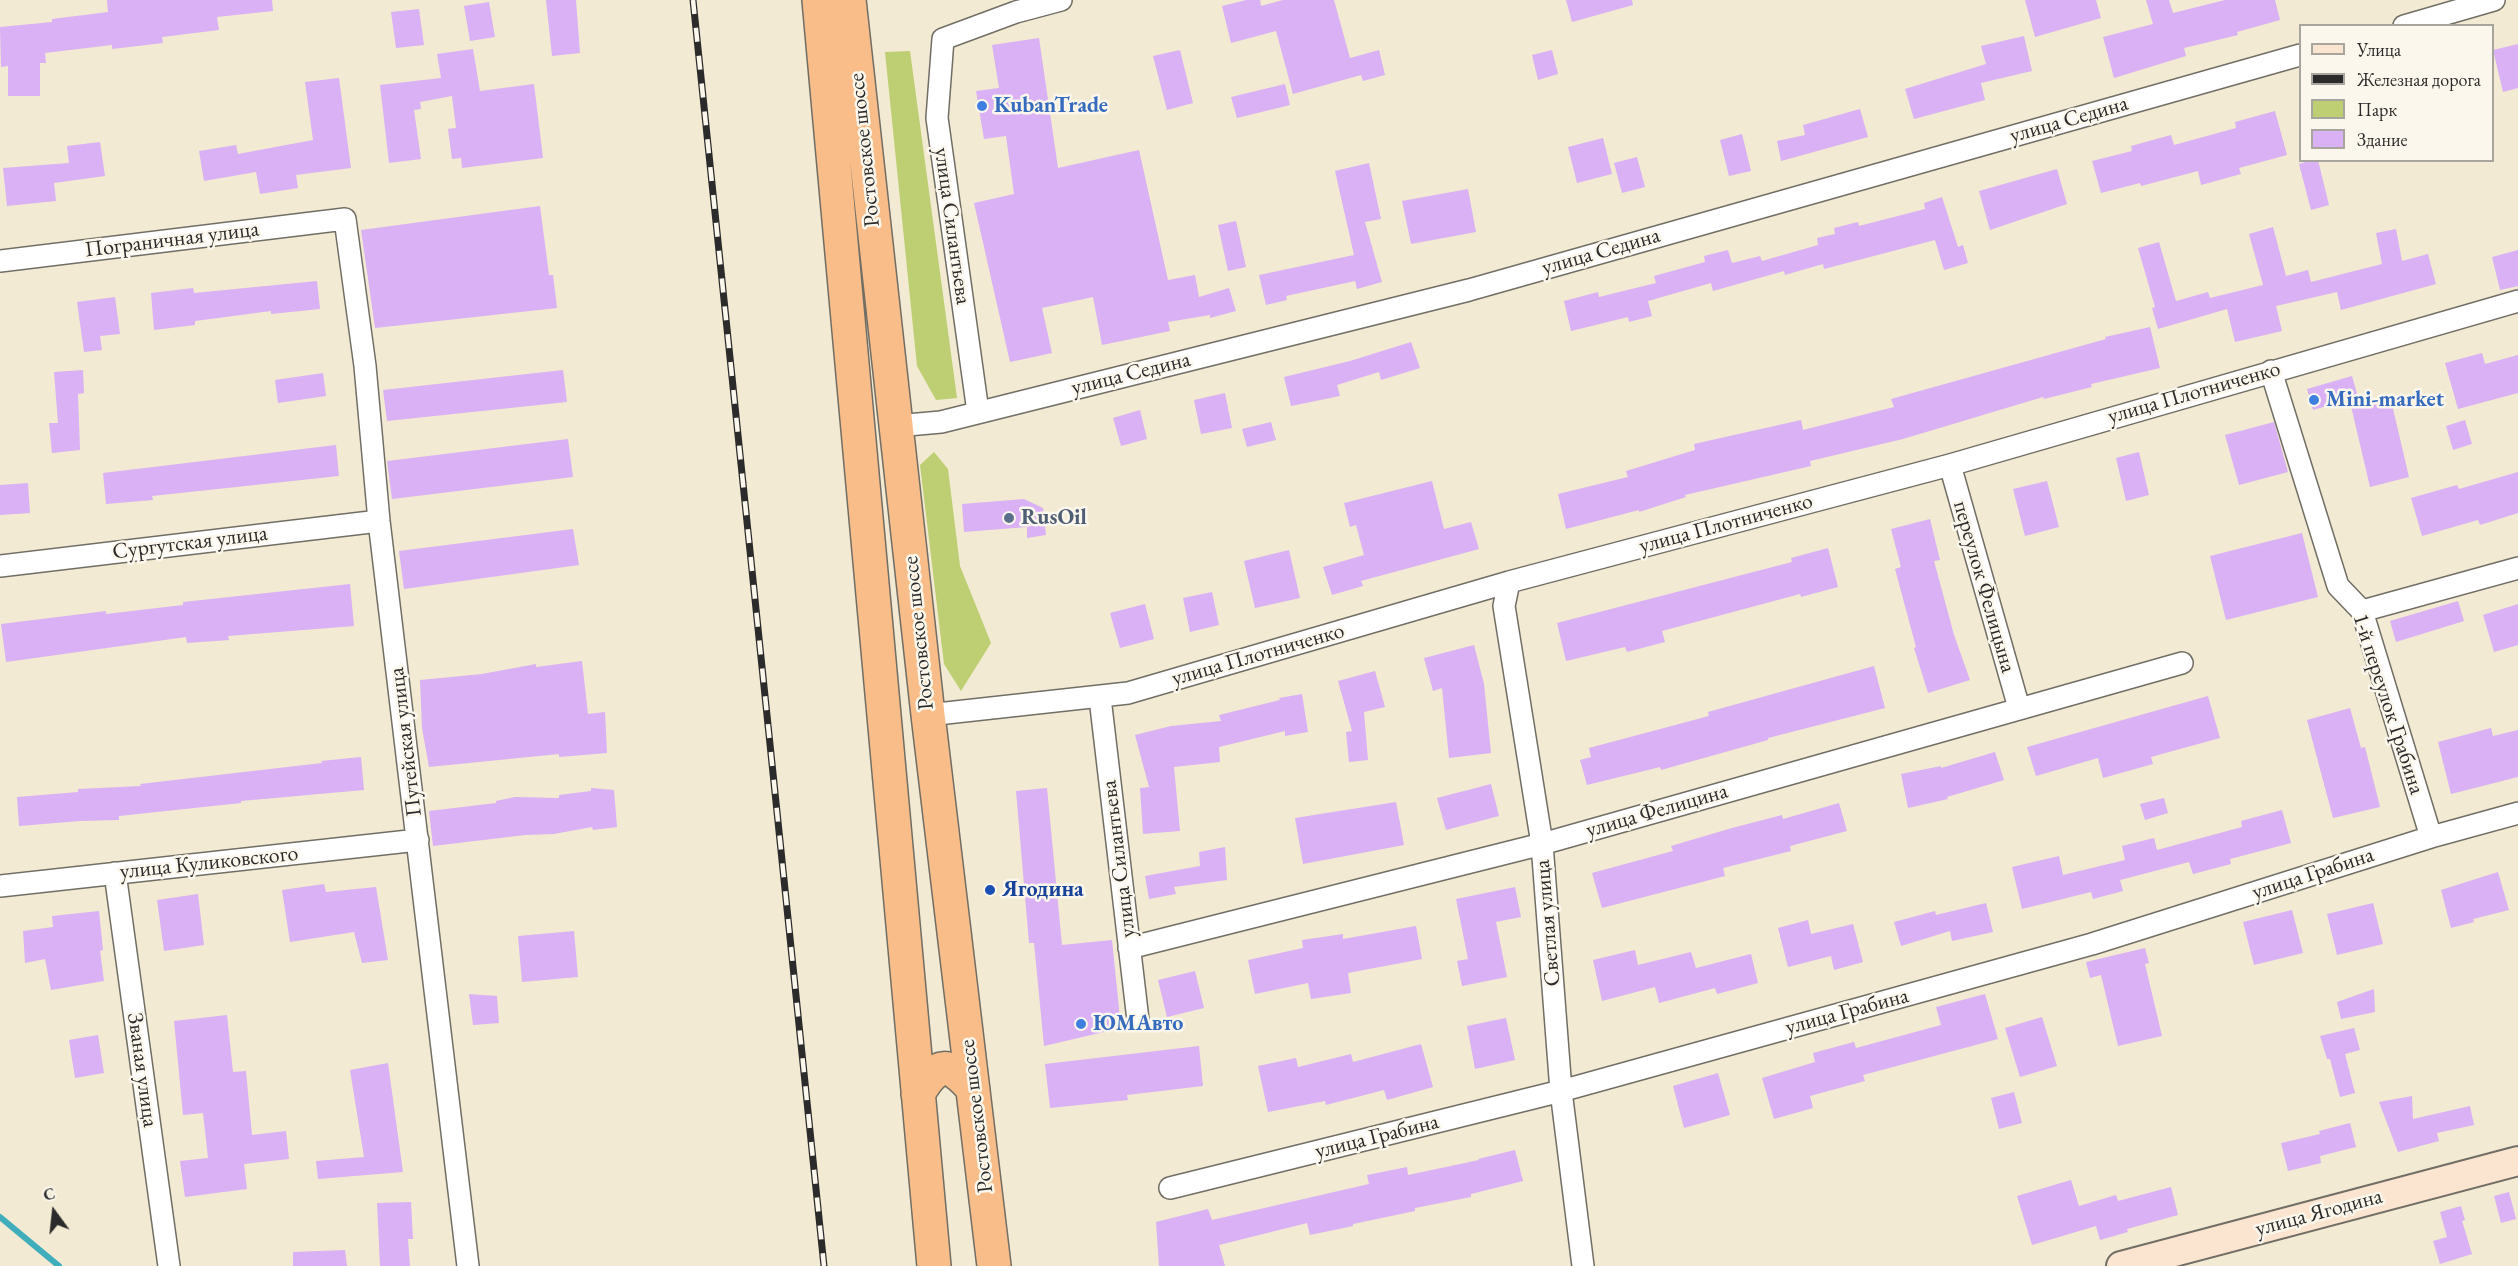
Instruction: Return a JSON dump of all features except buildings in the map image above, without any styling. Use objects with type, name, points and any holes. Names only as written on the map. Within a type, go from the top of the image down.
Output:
[{"type":"highway","name":"Ростовское шоссе","points":[[819,0],[934,1266]]},
{"type":"highway","name":"Ростовское шоссе","points":[[849,0],[928,715],[994,1266]]},
{"type":"highway","points":[[918,1094],[934,1072],[943,1069],[950,1069],[960,1074],[973,1089]]},
{"type":"street","points":[[1015,6],[1061,0]]},
{"type":"street","points":[[2411,24],[2494,0]]},
{"type":"street","name":"улица Силантьева","points":[[978,412],[937,118],[943,39],[1015,6]]},
{"type":"street","name":"улица Седина","points":[[896,426],[942,422],[1469,290],[2299,56]]},
{"type":"street","name":"Пограничная улица","points":[[0,261],[345,219]]},
{"type":"street","name":"Путейская улица","points":[[345,219],[365,366],[380,521],[468,1266]]},
{"type":"street","name":"улица Плотниченко","points":[[928,715],[1100,698],[1128,693],[1509,582],[1950,465],[2518,301]]},
{"type":"street","name":"1-й переулок Грабина","points":[[2271,371],[2338,586],[2362,610],[2430,837]]},
{"type":"street","name":"переулок Фелицына","points":[[1950,465],[2019,708]]},
{"type":"street","name":"Сургутская улица","points":[[0,566],[380,521]]},
{"type":"street","points":[[2362,610],[2518,568]]},
{"type":"street","name":"Светлая улица","points":[[1509,582],[1504,606],[1542,844],[1561,1091],[1583,1266]]},
{"type":"street","name":"улица Фелицина","points":[[1129,948],[1542,844],[2182,663]]},
{"type":"street","name":"улица Силантьева","points":[[1100,698],[1138,1020]]},
{"type":"street","name":"улица Грабина","points":[[1170,1188],[1561,1091],[2092,944],[2430,837],[2518,813]]},
{"type":"street","name":"улица Куликовского","points":[[0,886],[418,840]]},
{"type":"street","name":"Званая улица","points":[[115,873],[169,1266]]},
{"type":"street","name":"улица Ягодина","points":[[2121,1266],[2518,1161]]},
{"type":"green space","points":[[910,51],[957,398],[936,400],[917,366],[885,52]]},
{"type":"green space","points":[[934,452],[948,469],[960,566],[991,643],[961,691],[944,664],[920,465]]},
{"type":"waterway","points":[[0,1217],[59,1266]]},
{"type":"railway","points":[[693,0],[824,1266]]},
{"type":"place","name":"KubanTrade","points":[[982,106]]},
{"type":"place","name":"Mini-market","points":[[2314,400]]},
{"type":"place","name":"RusOil","points":[[1009,518]]},
{"type":"place","name":"Ягодина","points":[[990,890]]},
{"type":"place","name":"ЮМАвто","points":[[1081,1024]]}]
